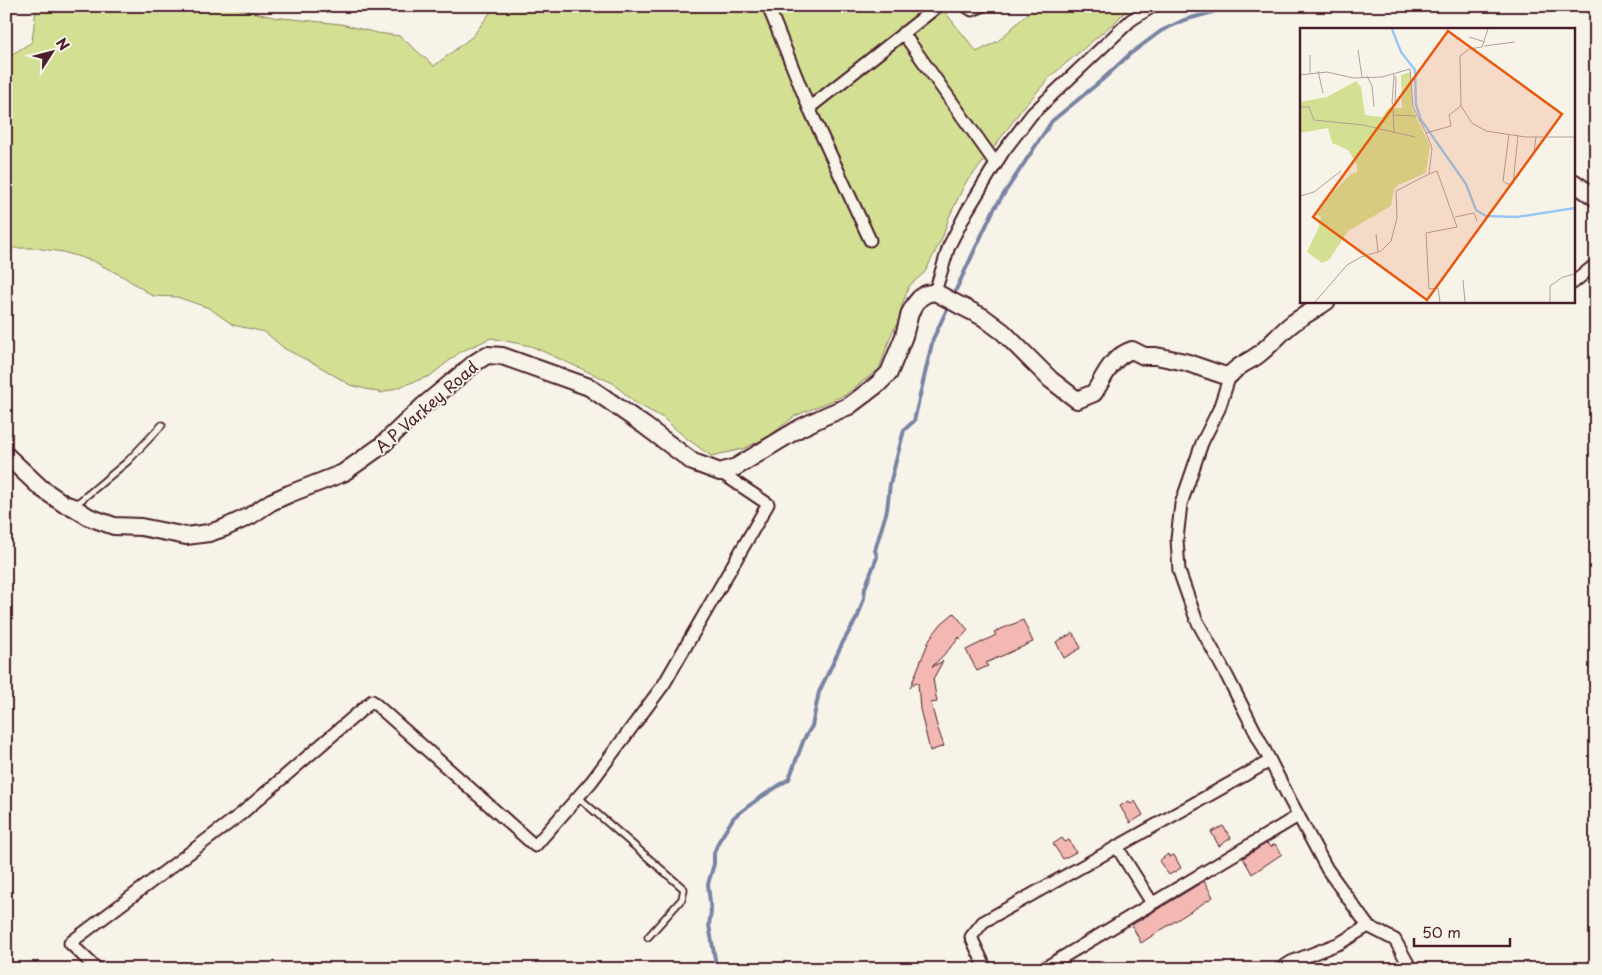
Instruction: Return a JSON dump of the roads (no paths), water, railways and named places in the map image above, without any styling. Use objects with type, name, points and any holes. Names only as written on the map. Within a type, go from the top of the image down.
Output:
[{"type":"street","points":[[768,6],[809,108],[870,240]]},
{"type":"street","points":[[809,108],[938,6]]},
{"type":"street","points":[[966,6],[972,10],[982,6]]},
{"type":"street","points":[[941,297],[949,246],[967,211],[996,164],[1032,114],[1131,20],[1153,6]]},
{"type":"street","points":[[904,33],[996,164]]},
{"type":"street","points":[[1574,183],[1596,198]]},
{"type":"street","points":[[1574,282],[1596,264]]},
{"type":"street","points":[[720,472],[736,467],[800,428],[849,406],[878,384],[889,373],[904,336],[910,313],[920,298],[941,297],[983,316],[1003,332],[1051,380],[1077,400],[1094,393],[1112,363],[1126,352],[1132,350],[1144,356],[1156,356],[1175,360],[1223,375],[1230,375]]},
{"type":"street","points":[[1326,302],[1293,323],[1257,356],[1239,365],[1230,375],[1219,409],[1202,443],[1181,504],[1177,539],[1179,571],[1196,619],[1228,676],[1298,816],[1327,869],[1368,926],[1395,940],[1411,969]]},
{"type":"street","name":"A P Varkey Road","points":[[6,455],[41,488],[64,504],[73,507],[88,517],[114,526],[141,527],[186,536],[209,533],[250,516],[289,494],[343,473],[381,446],[459,374],[487,355],[502,356],[589,387],[693,462],[720,472]]},
{"type":"street","points":[[97,969],[70,943],[241,814],[372,700],[535,846],[592,781],[664,684],[768,504],[720,472]]},
{"type":"street","points":[[986,969],[971,937],[983,922],[1270,761]]},
{"type":"street","points":[[1043,969],[1298,816]]},
{"type":"street","points":[[1118,847],[1152,903]]},
{"type":"street","points":[[1280,969],[1291,962],[1340,943],[1368,926]]},
{"type":"lane","points":[[73,507],[128,461],[162,425]]},
{"type":"lane","points":[[578,797],[684,889],[682,898],[648,937]]},
{"type":"waterway","points":[[953,296],[994,209],[1052,121],[1130,54],[1161,31],[1184,20],[1213,12],[1219,6]]},
{"type":"waterway","points":[[718,969],[709,925],[711,912],[708,884],[714,864],[714,853],[734,817],[789,779],[804,739],[812,726],[819,692],[858,616],[864,598],[865,588],[877,557],[875,550],[887,510],[890,484],[904,430],[914,421],[933,339],[949,305]]}]
